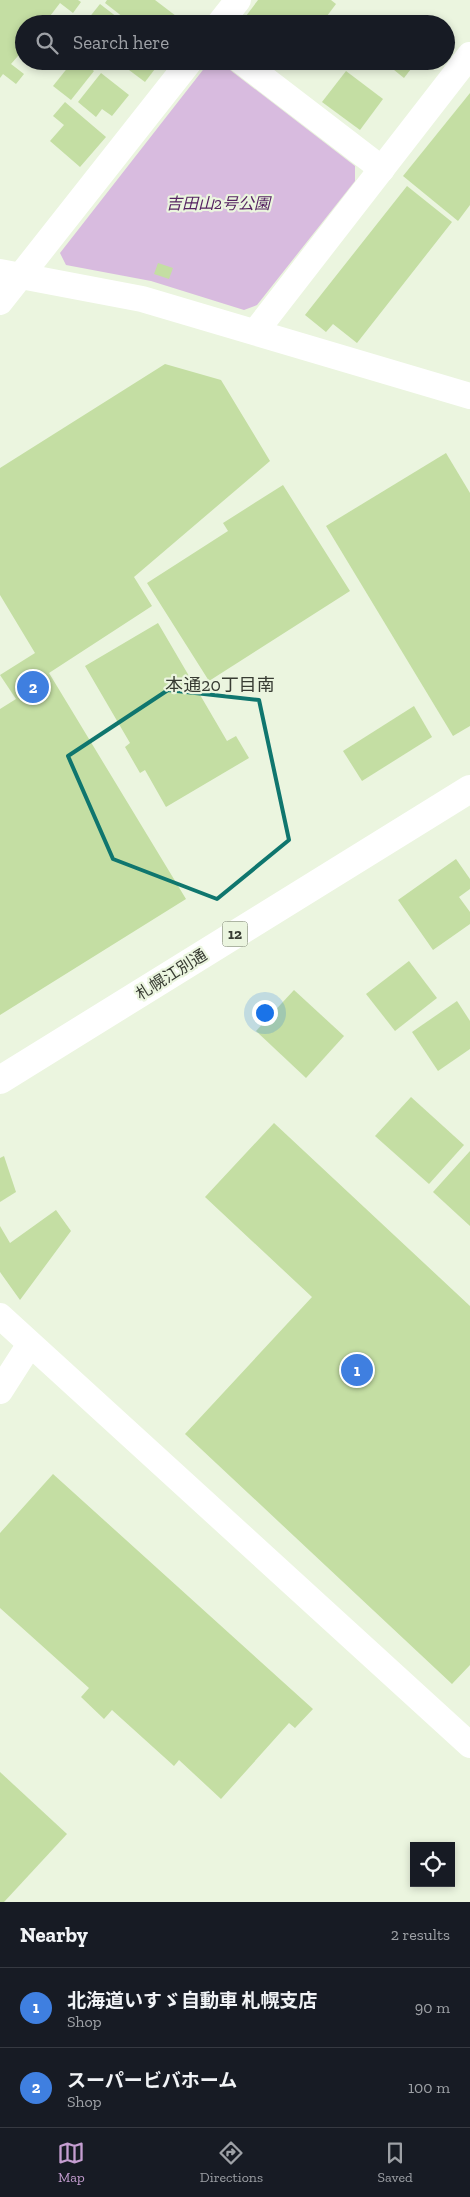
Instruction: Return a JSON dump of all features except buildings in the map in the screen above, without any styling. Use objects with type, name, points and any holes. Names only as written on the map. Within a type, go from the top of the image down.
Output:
[{"type":"highway","name":"札幌江別通","points":[[0,1080],[470,789]]},
{"type":"street","points":[[226,15],[238,0]]},
{"type":"street","points":[[256,332],[470,55]]},
{"type":"street","points":[[0,302],[10,274],[182,70]]},
{"type":"street","points":[[253,70],[382,169]]},
{"type":"street","points":[[10,274],[142,299],[470,396]]},
{"type":"street","points":[[0,1316],[470,1745]]},
{"type":"street","points":[[0,1391],[30,1344]]},
{"type":"highlighted area","points":[[168,690],[259,700],[289,840],[217,899],[113,859],[68,756]]},
{"type":"green space","name":"吉田山2号公園","points":[[203,70],[230,70],[355,166],[355,181],[257,305],[244,310],[151,281],[66,265],[60,253]]},
{"type":"place","name":"スーパービバホーム","points":[[33,687]]},
{"type":"place","name":"北海道いすゞ自動車 札幌支店","points":[[357,1370]]},
{"type":"district","name":"本通20丁目南","points":[[220,685]]}]
